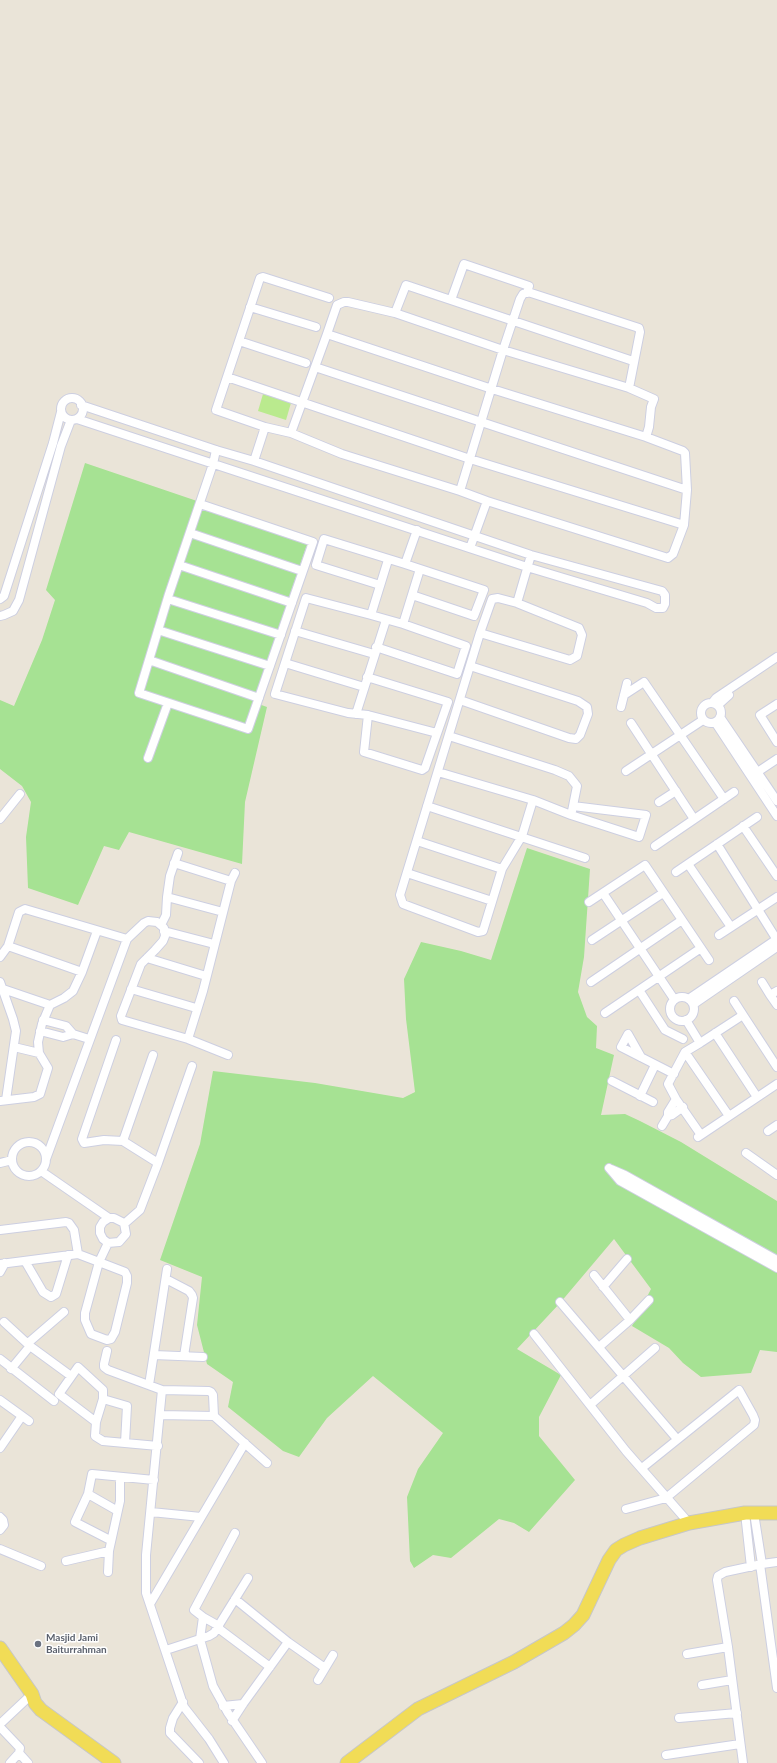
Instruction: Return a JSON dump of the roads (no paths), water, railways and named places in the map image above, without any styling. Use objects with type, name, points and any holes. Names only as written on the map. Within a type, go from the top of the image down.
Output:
[{"type":"main road","points":[[347,1763],[418,1709],[514,1662],[564,1633],[583,1615],[590,1603],[604,1569],[616,1550],[640,1538],[689,1523],[749,1513],[777,1513]]},
{"type":"main road","points":[[0,1648],[32,1694],[35,1703],[52,1719],[114,1763]]},
{"type":"street","points":[[452,300],[464,264],[529,286],[527,293]]},
{"type":"street","points":[[327,334],[492,389],[646,437],[684,451],[686,460],[687,490],[684,525],[673,554],[668,558],[487,501],[342,454],[291,433],[265,427],[216,410],[260,278],[263,277],[329,298]]},
{"type":"street","points":[[395,312],[406,285],[633,361]]},
{"type":"street","points":[[460,491],[503,350],[523,294],[527,293],[637,326],[640,332],[633,361],[629,388]]},
{"type":"street","points":[[291,433],[335,308],[340,303],[348,302],[395,312],[503,350],[629,388],[654,399],[650,407],[649,427],[646,437]]},
{"type":"street","points":[[250,307],[316,327]]},
{"type":"street","points":[[239,341],[306,363]]},
{"type":"street","points":[[315,367],[687,490]]},
{"type":"street","points":[[227,377],[470,459],[684,525]]},
{"type":"street","points":[[0,599],[4,596],[53,443],[62,405],[69,399],[76,400],[81,405],[474,534],[531,555],[662,591],[665,595],[666,604],[663,608],[656,608],[647,603],[527,568],[417,530],[65,417],[61,412]]},
{"type":"street","points":[[0,616],[4,616],[13,611],[19,600],[61,446],[74,419],[81,413],[81,405]]},
{"type":"street","points":[[257,478],[257,462],[265,427]]},
{"type":"street","points":[[200,504],[313,542],[248,729],[139,693],[168,599],[213,464],[216,450]]},
{"type":"street","points":[[470,548],[487,501]]},
{"type":"street","points":[[405,564],[417,530]]},
{"type":"street","points":[[190,533],[302,571]]},
{"type":"street","points":[[380,585],[316,565],[324,539],[484,590],[474,616],[412,595]]},
{"type":"street","points":[[517,603],[531,555]]},
{"type":"street","points":[[371,615],[388,560]]},
{"type":"street","points":[[179,565],[292,603]]},
{"type":"street","points":[[403,624],[420,569]]},
{"type":"street","points":[[296,631],[375,650],[457,674],[466,646],[403,624],[306,598],[275,694],[356,714],[368,715],[437,733]]},
{"type":"street","points":[[480,633],[570,660],[577,656],[582,635],[579,628],[517,603],[498,598],[492,599],[480,633],[400,895],[403,904],[478,932],[483,931],[502,869],[522,836],[533,800]]},
{"type":"street","points":[[168,599],[280,635]]},
{"type":"street","points":[[356,714],[375,650],[386,620]]},
{"type":"street","points":[[158,630],[270,666]]},
{"type":"street","points":[[715,704],[716,698],[777,656]]},
{"type":"street","points":[[149,660],[259,698]]},
{"type":"street","points":[[718,720],[711,723],[704,720],[701,716],[704,705],[715,704],[722,700],[777,662]]},
{"type":"street","points":[[285,663],[364,687]]},
{"type":"street","points":[[460,700],[569,738],[576,739],[580,735],[588,714],[587,707],[578,701],[470,666]]},
{"type":"street","points":[[367,677],[448,702],[425,768],[422,770],[364,752],[368,715]]},
{"type":"street","points":[[624,695],[644,682],[724,799]]},
{"type":"street","points":[[621,707],[627,683]]},
{"type":"street","points":[[148,758],[168,703]]},
{"type":"street","points":[[715,704],[720,709],[718,720],[754,774],[777,816]]},
{"type":"street","points":[[777,704],[760,715],[777,742]]},
{"type":"street","points":[[626,771],[704,720]]},
{"type":"street","points":[[631,723],[694,819]]},
{"type":"street","points":[[449,736],[569,776],[576,786],[571,815]]},
{"type":"street","points":[[754,774],[777,759]]},
{"type":"street","points":[[438,772],[533,800],[571,815],[638,837],[646,815],[573,806]]},
{"type":"street","points":[[754,774],[777,801]]},
{"type":"street","points":[[659,802],[676,791]]},
{"type":"street","points":[[655,846],[734,792]]},
{"type":"street","points":[[0,819],[20,794]]},
{"type":"street","points":[[427,806],[522,836],[585,858]]},
{"type":"street","points":[[676,872],[757,817]]},
{"type":"street","points":[[743,826],[777,876]]},
{"type":"street","points":[[417,841],[502,869]]},
{"type":"street","points":[[692,1001],[777,941],[759,909],[717,844]]},
{"type":"street","points":[[178,853],[167,888],[163,941],[141,964],[121,1016],[123,1021],[188,1039],[228,1055]]},
{"type":"street","points":[[174,864],[231,881]]},
{"type":"street","points":[[688,864],[731,927]]},
{"type":"street","points":[[589,902],[645,865],[709,960]]},
{"type":"street","points":[[188,1039],[222,912],[231,881],[235,873]]},
{"type":"street","points":[[407,873],[492,901]]},
{"type":"street","points":[[603,893],[674,999]]},
{"type":"street","points":[[592,940],[663,893]]},
{"type":"street","points":[[167,897],[222,912]]},
{"type":"street","points":[[719,935],[777,897]]},
{"type":"street","points":[[0,957],[8,946],[19,912],[25,909],[127,939]]},
{"type":"street","points":[[46,1158],[40,1147],[28,1142],[16,1148],[12,1160],[18,1172],[25,1176],[34,1176],[41,1171],[51,1147],[89,1039],[127,939],[148,920],[153,920],[163,928],[214,944]]},
{"type":"street","points":[[591,982],[682,920]]},
{"type":"street","points":[[2,985],[14,1019],[16,1031],[3,1101],[34,1097],[40,1094],[48,1068],[40,1053],[38,1038],[43,1020],[50,1005],[74,991],[97,931]]},
{"type":"street","points":[[8,946],[82,972]]},
{"type":"street","points":[[605,1013],[701,948]]},
{"type":"street","points":[[146,958],[206,976]]},
{"type":"street","points":[[762,982],[774,993],[777,1005]]},
{"type":"street","points":[[2,985],[50,1005]]},
{"type":"street","points":[[131,989],[196,1008]]},
{"type":"street","points":[[639,990],[665,1030],[683,1039]]},
{"type":"street","points":[[679,996],[684,996],[692,1001],[694,1014],[686,1020],[681,1021],[672,1015],[670,1010],[674,999],[679,996]]},
{"type":"street","points":[[734,1001],[777,1067]]},
{"type":"street","points":[[742,1015],[685,1052],[668,1084],[700,1136],[777,1084]]},
{"type":"street","points":[[43,1020],[66,1026],[73,1034],[89,1039]]},
{"type":"street","points":[[686,1020],[700,1043]]},
{"type":"street","points":[[40,1031],[63,1037],[73,1034]]},
{"type":"street","points":[[714,1033],[757,1097]]},
{"type":"street","points":[[116,1040],[82,1139],[84,1143],[104,1140],[116,1140],[123,1142],[158,1163]]},
{"type":"street","points":[[14,1047],[40,1053]]},
{"type":"street","points":[[685,1052],[729,1116]]},
{"type":"street","points":[[123,1142],[153,1055]]},
{"type":"street","points":[[641,1057],[674,1074]]},
{"type":"street","points":[[640,1096],[655,1065]]},
{"type":"street","points":[[124,1224],[140,1210],[192,1066]]},
{"type":"street","points":[[612,1081],[653,1102]]},
{"type":"street","points":[[662,1126],[676,1099]]},
{"type":"street","points":[[668,1116],[682,1108]]},
{"type":"street","points":[[746,1153],[777,1175]]},
{"type":"street","points":[[0,1163],[12,1160]]},
{"type":"street","points":[[777,1260],[632,1179],[608,1168],[620,1181],[777,1268]]},
{"type":"street","points":[[41,1171],[108,1218],[119,1219],[124,1224],[126,1234],[124,1239],[114,1244],[108,1243],[100,1234],[100,1227],[108,1218]]},
{"type":"street","points":[[0,1230],[69,1223],[74,1230],[78,1254]]},
{"type":"street","points":[[0,1272],[2,1263],[78,1254],[98,1262],[122,1271],[127,1276],[127,1284],[115,1332],[111,1339],[107,1340],[91,1334],[85,1320],[85,1313],[98,1262],[108,1243]]},
{"type":"street","points":[[25,1261],[43,1292],[50,1297],[56,1294],[68,1255]]},
{"type":"street","points":[[603,1286],[627,1258]]},
{"type":"street","points":[[149,1385],[167,1269]]},
{"type":"street","points":[[594,1275],[630,1320]]},
{"type":"street","points":[[166,1279],[189,1291],[193,1298],[184,1356]]},
{"type":"street","points":[[600,1347],[630,1320],[649,1300]]},
{"type":"street","points":[[560,1302],[600,1347],[623,1376],[638,1391],[677,1439]]},
{"type":"street","points":[[11,1369],[29,1345],[64,1312]]},
{"type":"street","points":[[4,1322],[29,1345],[71,1376]]},
{"type":"street","points":[[534,1334],[626,1451],[689,1523]]},
{"type":"street","points":[[590,1405],[655,1348]]},
{"type":"street","points":[[107,1351],[104,1367],[149,1385],[162,1390],[209,1391],[213,1395],[214,1416]]},
{"type":"street","points":[[154,1355],[203,1357]]},
{"type":"street","points":[[0,1359],[52,1403],[78,1367],[103,1390],[103,1399],[96,1422],[95,1436],[103,1441],[158,1446]]},
{"type":"street","points":[[162,1390],[146,1570],[146,1592],[182,1702],[187,1712],[209,1739],[224,1763]]},
{"type":"street","points":[[626,1509],[666,1498],[754,1425],[755,1420],[739,1390],[642,1468]]},
{"type":"street","points":[[59,1394],[96,1422]]},
{"type":"street","points":[[103,1399],[128,1406],[125,1443]]},
{"type":"street","points":[[0,1400],[29,1421]]},
{"type":"street","points":[[160,1415],[214,1416],[267,1463]]},
{"type":"street","points":[[0,1448],[22,1416]]},
{"type":"street","points":[[150,1604],[244,1443]]},
{"type":"street","points":[[110,1540],[75,1522],[88,1494],[92,1474],[154,1480]]},
{"type":"street","points":[[108,1572],[110,1540],[116,1510],[120,1501],[120,1477]]},
{"type":"street","points":[[88,1494],[116,1510]]},
{"type":"street","points":[[151,1512],[201,1517]]},
{"type":"street","points":[[749,1513],[761,1564],[777,1688]]},
{"type":"street","points":[[749,1513],[751,1567]]},
{"type":"street","points":[[0,1517],[3,1520],[4,1525],[0,1530]]},
{"type":"street","points":[[235,1533],[194,1610],[219,1626],[270,1666]]},
{"type":"street","points":[[0,1549],[42,1566]]},
{"type":"street","points":[[66,1562],[109,1551]]},
{"type":"street","points":[[743,1763],[718,1576],[726,1572],[777,1562]]},
{"type":"street","points":[[166,1650],[209,1636],[219,1626],[248,1578]]},
{"type":"street","points":[[235,1599],[288,1642],[325,1668]]},
{"type":"street","points":[[203,1617],[200,1639],[213,1686],[232,1721],[262,1763]]},
{"type":"street","points":[[232,1721],[288,1642]]},
{"type":"street","points":[[687,1654],[728,1647]]},
{"type":"street","points":[[318,1680],[333,1655]]},
{"type":"street","points":[[702,1684],[732,1680]]},
{"type":"street","points":[[0,1724],[32,1694]]},
{"type":"street","points":[[182,1702],[173,1718],[170,1733],[199,1763]]},
{"type":"street","points":[[223,1706],[243,1704]]},
{"type":"street","points":[[679,1718],[737,1712]]},
{"type":"street","points":[[0,1727],[19,1746],[19,1753],[10,1763]]},
{"type":"street","points":[[666,1754],[740,1744]]},
{"type":"street","points":[[19,1753],[28,1763]]},
{"type":"place","name":"Masjid Jami Baiturrahman","points":[[38,1644]]}]
